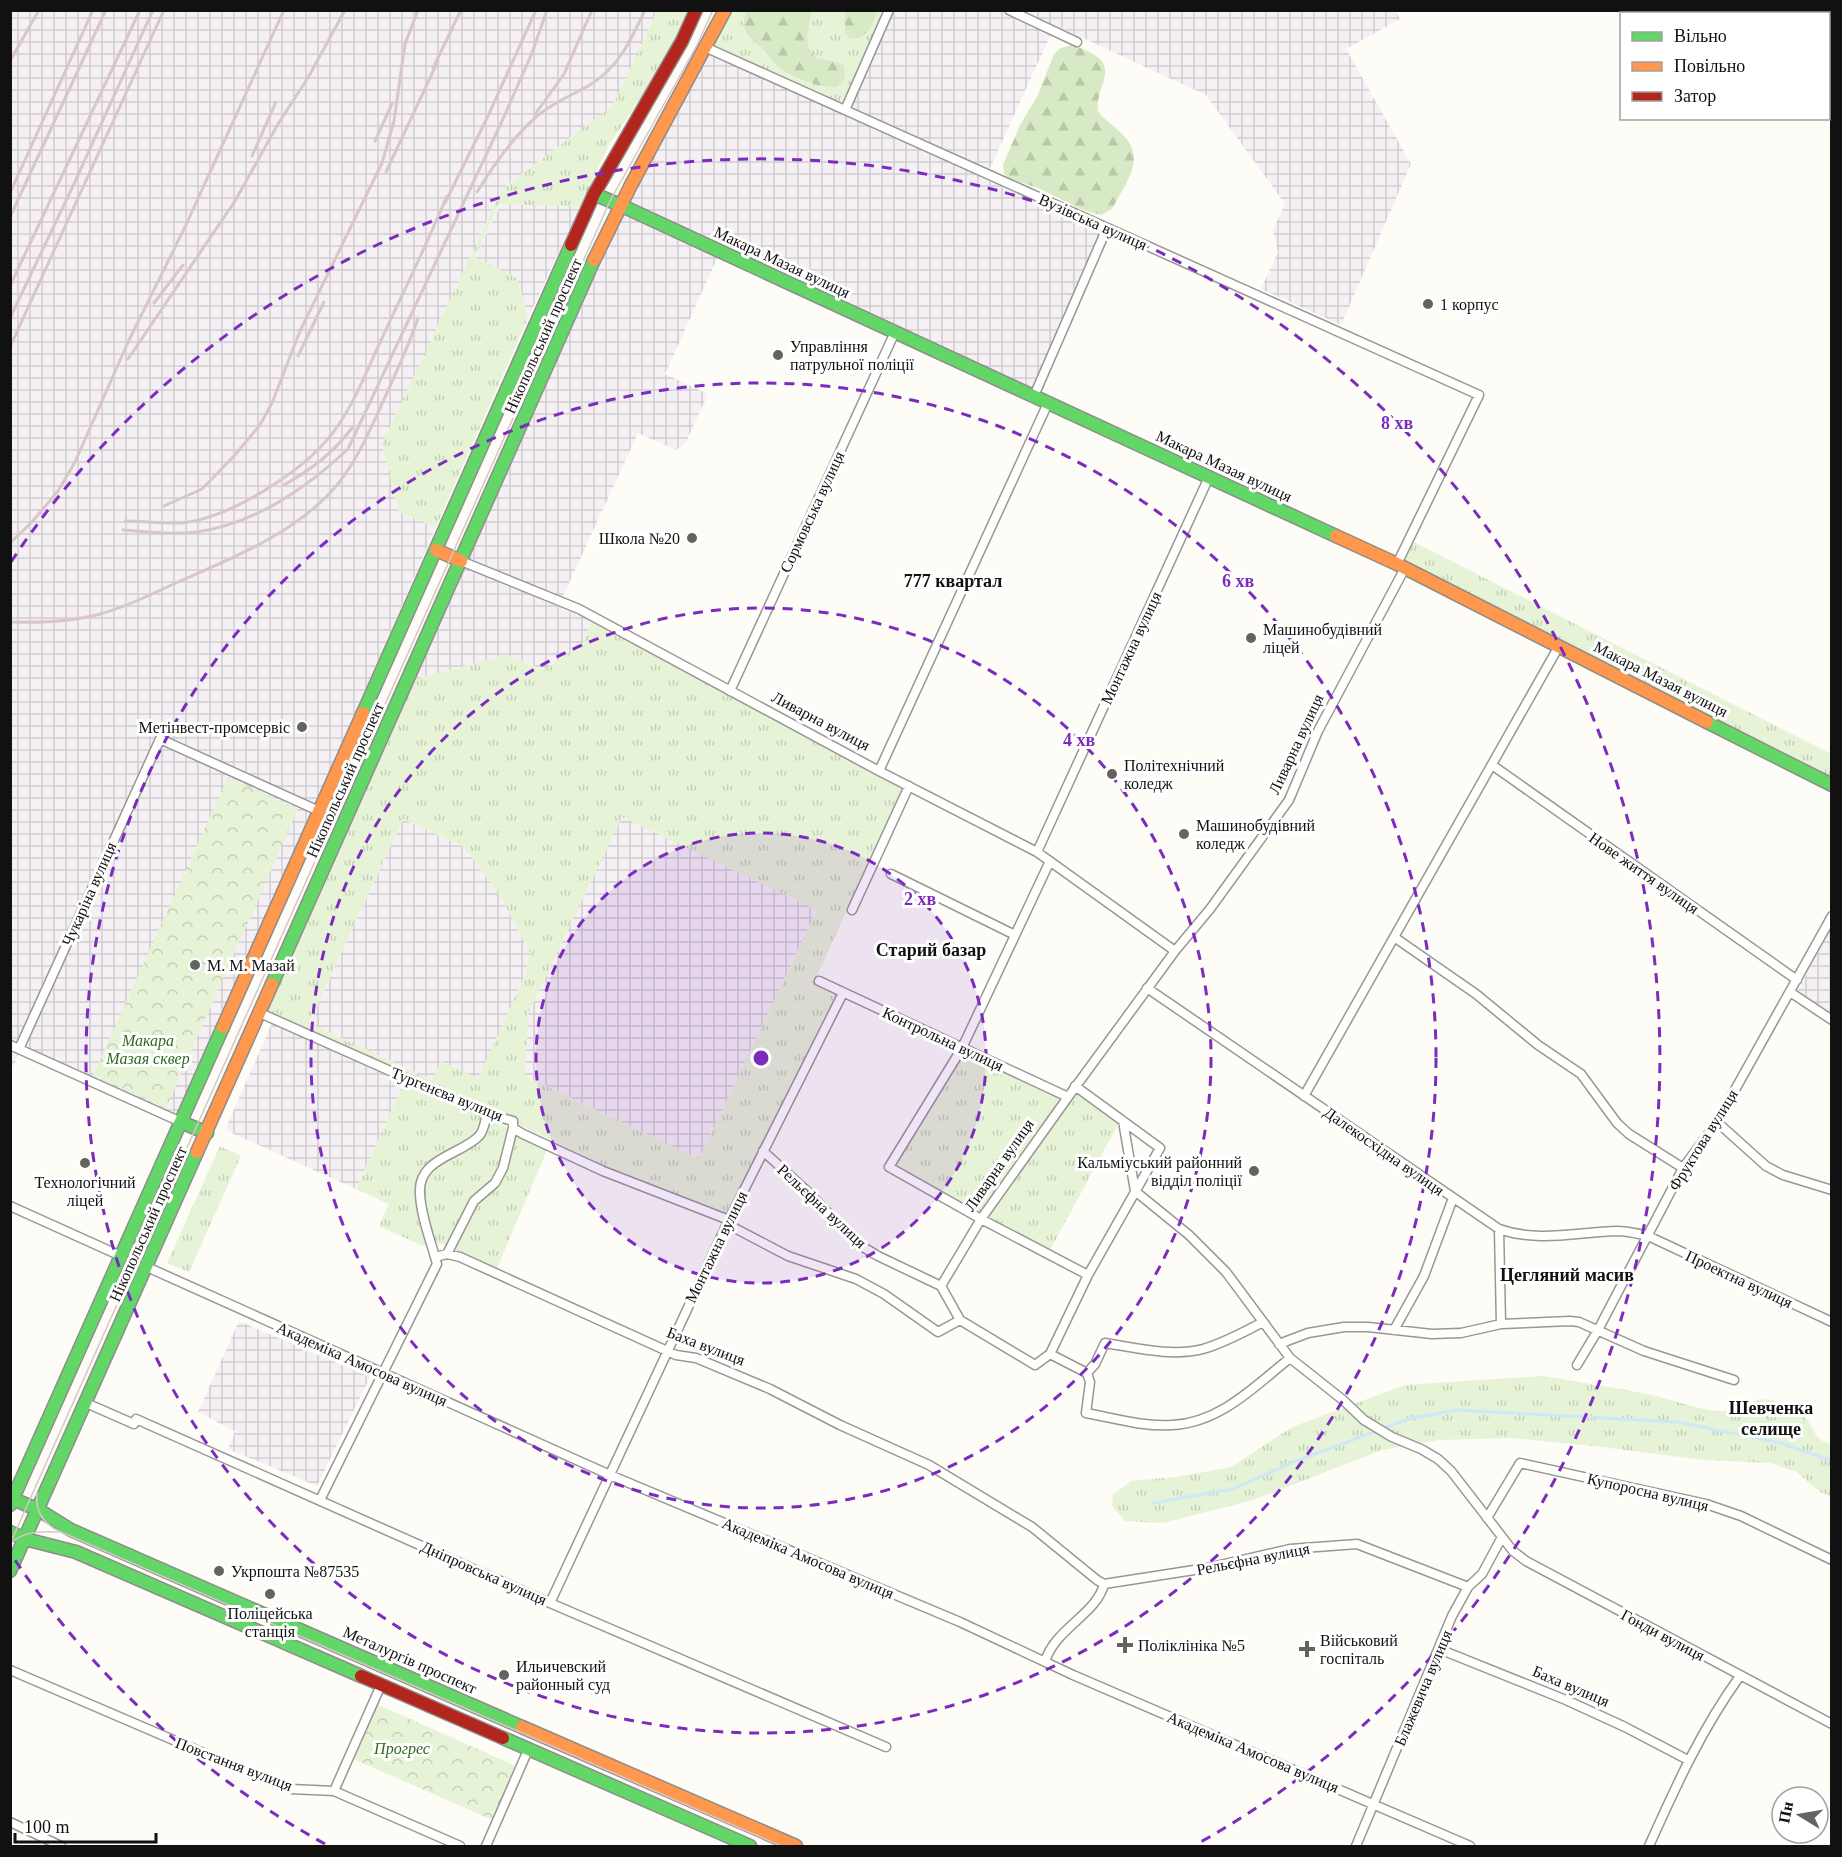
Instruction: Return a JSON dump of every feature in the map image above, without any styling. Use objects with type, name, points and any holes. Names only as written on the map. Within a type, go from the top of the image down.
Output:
[{"type":"main road","name":"Нікопольський проспект","points":[[11,1500],[122,1256],[594,194],[682,40],[696,10]]},
{"type":"main road","name":"Нікопольський проспект","points":[[10,1571],[620,206],[707,48],[724,10]]},
{"type":"main road","name":"Макара Мазая вулиця","points":[[594,194],[1401,566],[1832,785]]},
{"type":"main road","name":"Ливарна вулиця","points":[[436,550],[461,561]]},
{"type":"main road","points":[[181,1122],[207,1133]]},
{"type":"main road","name":"Металургів проспект","points":[[11,1500],[39,1510],[71,1530],[796,1846]]},
{"type":"main road","points":[[10,1532],[25,1539],[76,1552],[750,1846]]},
{"type":"main road","points":[[381,1685],[388,1668]]},
{"type":"main road","points":[[528,1749],[535,1732]]},
{"type":"street","points":[[845,110],[889,10]]},
{"type":"street","points":[[1009,10],[1077,42]]},
{"type":"street","name":"Вузівська вулиця","points":[[707,48],[1479,395]]},
{"type":"street","points":[[1034,396],[1107,228]]},
{"type":"street","name":"Сормовська вулиця","points":[[730,691],[895,332]]},
{"type":"street","name":"Ливарна вулиця","points":[[941,1286],[981,1219],[1075,1086],[1174,951],[1210,909],[1289,800],[1318,731],[1401,566],[1479,395]]},
{"type":"street","points":[[879,771],[1048,403]]},
{"type":"street","name":"Монтажна вулиця","points":[[1037,852],[1209,477]]},
{"type":"street","name":"Ливарна вулиця","points":[[461,561],[579,609],[879,771],[1037,852],[1174,951]]},
{"type":"street","points":[[1304,1096],[1559,646]]},
{"type":"street","name":"Чукаріна вулиця","points":[[15,1047],[160,739],[320,811]]},
{"type":"street","name":"Нове життя вулиця","points":[[1492,765],[1797,980]]},
{"type":"street","points":[[852,910],[909,786]]},
{"type":"street","points":[[1050,861],[962,1048],[889,1167],[981,1219],[1088,1275]]},
{"type":"street","points":[[891,874],[1015,935]]},
{"type":"street","name":"Фруктова вулиця","points":[[1577,1365],[1598,1330],[1683,1168],[1717,1122],[1832,916]]},
{"type":"street","points":[[1394,937],[1476,994],[1538,1045],[1569,1064],[1581,1074],[1617,1123],[1629,1134],[1683,1168]]},
{"type":"street","name":"Контрольна вулиця","points":[[819,981],[1068,1097]]},
{"type":"street","name":"Далекосхідна вулиця","points":[[1148,988],[1499,1229],[1515,1235],[1535,1237],[1621,1231],[1646,1236]]},
{"type":"street","points":[[1790,992],[1832,1020]]},
{"type":"street","name":"Монтажна вулиця","points":[[550,1603],[728,1222],[843,993]]},
{"type":"street","name":"Тургенєва вулиця","points":[[260,1013],[487,1114],[513,1121],[513,1128],[603,1171],[728,1222]]},
{"type":"street","points":[[15,1047],[181,1122]]},
{"type":"street","points":[[941,1286],[960,1320],[1035,1365],[1050,1354],[1088,1275],[1160,1148],[1075,1086]]},
{"type":"street","points":[[321,1500],[437,1264],[423,1214],[419,1192],[421,1183],[432,1165],[479,1137],[487,1114]]},
{"type":"street","points":[[1123,1121],[1135,1191],[1189,1235],[1226,1272],[1290,1358],[1343,1400],[1364,1420],[1392,1437],[1422,1449],[1438,1459],[1451,1471],[1502,1537]]},
{"type":"street","points":[[1717,1122],[1766,1166],[1792,1179],[1832,1190]]},
{"type":"street","points":[[435,1257],[447,1254],[474,1201],[495,1183],[503,1168],[513,1128]]},
{"type":"street","name":"Рельєфна вулиця","points":[[763,1151],[808,1192],[858,1244],[941,1286]]},
{"type":"street","points":[[1394,1330],[1424,1276],[1453,1198]]},
{"type":"street","points":[[10,1206],[122,1256]]},
{"type":"street","points":[[728,1222],[788,1256],[856,1279],[884,1294],[938,1332],[960,1320]]},
{"type":"street","points":[[1499,1229],[1501,1324]]},
{"type":"street","name":"Проектна вулиця","points":[[1646,1236],[1832,1322]]},
{"type":"street","name":"Баха вулиця","points":[[447,1254],[460,1257],[681,1356],[696,1358],[770,1389],[840,1425],[929,1465],[1024,1521],[1104,1584]]},
{"type":"street","name":"Академіка Амосова вулиця","points":[[147,1267],[610,1475],[960,1622],[1046,1662],[1470,1846]]},
{"type":"street","points":[[1279,1344],[1308,1333],[1344,1327],[1441,1334],[1461,1333],[1501,1324],[1570,1321],[1579,1322],[1644,1351],[1734,1380]]},
{"type":"street","points":[[1086,1373],[1095,1364],[1105,1343],[1181,1352],[1202,1349],[1225,1341],[1263,1322]]},
{"type":"street","points":[[1050,1354],[1086,1373],[1090,1382],[1086,1413],[1145,1424],[1173,1425],[1194,1422],[1215,1415],[1237,1401],[1290,1358]]},
{"type":"street","name":"Дніпровська вулиця","points":[[86,1403],[134,1424],[136,1419],[550,1603],[886,1747]]},
{"type":"street","name":"Купоросна вулиця","points":[[1487,1518],[1520,1462],[1706,1504],[1741,1516],[1832,1560]]},
{"type":"street","name":"Блажевича вулиця","points":[[1356,1846],[1460,1600],[1468,1587],[1482,1574],[1502,1537]]},
{"type":"street","name":"Гонди вулиця","points":[[1502,1537],[1513,1551],[1526,1561],[1832,1724]]},
{"type":"street","name":"Рельєфна вулиця","points":[[1104,1584],[1216,1567],[1290,1549],[1357,1544],[1468,1587]]},
{"type":"street","points":[[1046,1662],[1050,1648],[1100,1596],[1104,1584]]},
{"type":"street","name":"Баха вулиця","points":[[1439,1649],[1566,1700],[1625,1727],[1688,1760]]},
{"type":"street","name":"Повстання вулиця","points":[[10,1670],[207,1756],[291,1789],[334,1791],[460,1846]]},
{"type":"street","points":[[1649,1846],[1688,1760],[1715,1712],[1740,1676]]},
{"type":"street","points":[[334,1791],[381,1685]]},
{"type":"street","points":[[486,1846],[528,1749]]},
{"type":"street","points":[[10,1822],[61,1846]]},
{"type":"shaded area","points":[[1395,10],[1400,19],[1346,49],[1411,164],[1341,325],[1261,289],[1278,252],[1273,230],[1285,204],[1206,95],[1055,25],[985,179],[1101,231],[1031,392],[625,205],[712,47],[885,11]]},
{"type":"shaded area","points":[[11,11],[657,11],[613,105],[502,189],[382,444],[399,512],[436,527],[177,1123],[19,1053],[11,1071]]},
{"type":"shaded area","points":[[501,204],[580,207],[528,318],[517,278],[475,257]]},
{"type":"shaded area","points":[[622,210],[719,254],[665,374],[708,394],[685,444],[676,450],[638,433],[562,598],[467,559]]},
{"type":"shaded area","points":[[463,566],[592,621],[583,643],[544,670],[507,655],[413,680]]},
{"type":"shaded area","points":[[622,816],[817,910],[699,1159],[525,1076],[528,1014]]},
{"type":"shaded area","points":[[403,819],[464,847],[502,899],[530,953],[523,980],[478,1079],[432,1080],[309,1023]]},
{"type":"shaded area","points":[[1831,927],[1831,1014],[1798,991]]},
{"type":"shaded area","points":[[272,1023],[404,1082],[356,1189],[225,1130]]},
{"type":"shaded area","points":[[239,1321],[370,1377],[317,1486],[228,1449],[235,1431],[198,1412]]},
{"type":"green space","points":[[845,10],[878,11],[868,31],[859,38],[854,38],[848,37],[845,31]]},
{"type":"green space","points":[[657,11],[693,11],[681,38],[609,145],[580,207],[500,204],[475,257],[517,278],[528,318],[436,527],[399,512],[382,444],[502,189],[613,105]]},
{"type":"green space","points":[[729,11],[747,11],[745,15],[753,42],[763,49],[770,59],[831,60],[814,55],[810,49],[807,36],[812,11],[845,11],[845,31],[861,38],[878,11],[885,11],[843,106],[712,47]]},
{"type":"green space","points":[[747,11],[812,11],[808,38],[810,51],[814,56],[844,66],[845,79],[837,87],[829,87],[802,80],[785,71],[771,60],[747,33],[744,23]]},
{"type":"green space","points":[[1071,45],[1089,52],[1104,64],[1105,71],[1098,111],[1130,143],[1133,153],[1134,162],[1128,180],[1112,209],[1101,215],[1083,210],[1038,188],[1008,178],[1004,174],[1003,165],[1020,125],[1037,97],[1054,54],[1059,49]]},
{"type":"green space","points":[[1414,542],[1831,754],[1831,781],[1403,564]]},
{"type":"green space","points":[[592,621],[903,789],[814,982],[839,994],[727,1215],[607,1167],[495,1113],[265,1011],[413,680],[507,655],[544,670],[583,643]],"holes":[[[622,817],[817,910],[699,1159],[525,1076],[528,1014]],[[403,819],[464,847],[502,899],[530,953],[523,980],[478,1078],[441,1061],[432,1080],[309,1023]]]},
{"type":"green space","name":"Макара Мазая сквер","points":[[228,777],[298,809],[166,1108],[93,1075]]},
{"type":"green space","points":[[963,1051],[1064,1098],[980,1216],[892,1167]]},
{"type":"green space","points":[[404,1082],[485,1117],[548,1148],[497,1268],[442,1244],[423,1246],[379,1226],[389,1204],[356,1189]]},
{"type":"green space","points":[[1076,1089],[1120,1121],[1049,1252],[984,1218]]},
{"type":"green space","points":[[220,1146],[241,1156],[189,1272],[167,1263]]},
{"type":"green space","points":[[1543,1376],[1647,1394],[1715,1411],[1730,1410],[1762,1399],[1781,1403],[1807,1420],[1819,1439],[1831,1444],[1831,1496],[1820,1492],[1797,1472],[1771,1463],[1704,1460],[1511,1438],[1440,1440],[1382,1450],[1253,1500],[1163,1523],[1125,1521],[1112,1506],[1113,1494],[1132,1481],[1176,1477],[1231,1467],[1292,1427],[1405,1385]]},
{"type":"green space","name":"Прогрес","points":[[374,1703],[518,1767],[495,1821],[351,1758]]},
{"type":"waterway","points":[[1153,1503],[1233,1489],[1294,1462],[1408,1419],[1456,1410],[1677,1422],[1781,1443],[1832,1461]]},
{"type":"tram line","points":[[10,1544],[610,201],[697,45],[713,10]]},
{"type":"tram line","points":[[37,1492],[39,1511],[49,1525],[61,1532],[781,1846]]},
{"type":"tram line","points":[[11,1543],[27,1534],[59,1532]]},
{"type":"railway","points":[[10,61],[39,10]]},
{"type":"railway","points":[[10,193],[93,10]]},
{"type":"railway","points":[[10,217],[106,10]]},
{"type":"railway","points":[[10,286],[140,10]]},
{"type":"railway","points":[[10,318],[153,10]]},
{"type":"railway","points":[[10,347],[164,10]]},
{"type":"railway","points":[[10,543],[32,522],[58,491],[75,462],[129,340],[185,227],[284,10]]},
{"type":"railway","points":[[128,359],[235,201],[345,10]]},
{"type":"railway","points":[[164,506],[202,489],[260,425],[272,403],[300,331],[382,163],[394,121],[405,44],[418,10]]},
{"type":"railway","points":[[433,68],[461,10]]},
{"type":"railway","points":[[445,203],[536,10]]},
{"type":"railway","points":[[123,530],[188,533],[218,528],[239,521],[259,513],[297,490],[348,449],[503,119],[532,53],[547,10]]},
{"type":"railway","points":[[536,113],[564,74],[592,10]]},
{"type":"railway","points":[[477,192],[504,152],[537,116],[555,103],[588,86],[608,71],[629,43],[645,10]]},
{"type":"railway","points":[[386,172],[438,61]]},
{"type":"railway","points":[[252,156],[276,102]]},
{"type":"railway","points":[[375,141],[392,104]]},
{"type":"railway","points":[[125,521],[181,523],[229,509],[250,499],[291,473],[325,442],[344,417],[356,395],[447,196]]},
{"type":"railway","points":[[154,303],[183,265]]},
{"type":"railway","points":[[298,356],[324,302]]},
{"type":"railway","points":[[10,622],[67,620],[89,617],[120,608],[241,554],[263,543],[303,517],[337,485],[358,454],[398,368],[418,318]]},
{"type":"railway","points":[[284,485],[321,460],[352,428]]},
{"type":"traffic: fast","points":[[594,194],[620,205]]},
{"type":"traffic: fast","points":[[620,205],[1336,536]]},
{"type":"traffic: fast","points":[[363,713],[571,245]]},
{"type":"traffic: fast","points":[[272,984],[594,260]]},
{"type":"traffic: fast","points":[[1707,722],[1832,785]]},
{"type":"traffic: fast","points":[[10,1505],[223,1027]]},
{"type":"traffic: fast","points":[[181,1122],[207,1133]]},
{"type":"traffic: fast","points":[[10,1571],[197,1152]]},
{"type":"traffic: fast","points":[[13,1499],[39,1510],[71,1530],[522,1727]]},
{"type":"traffic: fast","points":[[10,1532],[25,1539],[76,1552],[361,1676]]},
{"type":"traffic: fast","points":[[503,1738],[750,1846]]},
{"type":"traffic: slow","points":[[594,260],[631,185],[725,10]]},
{"type":"traffic: slow","points":[[1336,536],[1397,564],[1707,722]]},
{"type":"traffic: slow","points":[[436,550],[461,561]]},
{"type":"traffic: slow","points":[[223,1027],[363,713]]},
{"type":"traffic: slow","points":[[197,1152],[272,984]]},
{"type":"traffic: slow","points":[[522,1727],[796,1846]]},
{"type":"traffic: jam","points":[[571,245],[594,194],[682,41],[696,10]]},
{"type":"traffic: jam","points":[[361,1676],[503,1738]]},
{"type":"place","name":"1 корпус","points":[[1428,304]]},
{"type":"place","name":"Управління патрульної поліції","points":[[778,355]]},
{"type":"place","name":"Школа №20","points":[[692,538]]},
{"type":"place","name":"Машинобудівний ліцей","points":[[1251,638]]},
{"type":"place","name":"Метінвест-промсервіс","points":[[302,727]]},
{"type":"place","name":"Політехнічний коледж","points":[[1112,774]]},
{"type":"place","name":"Машинобудівний коледж","points":[[1184,834]]},
{"type":"place","name":"М. М. Мазай","points":[[195,965]]},
{"type":"place","name":"Технологічний ліцей","points":[[85,1163]]},
{"type":"place","name":"Кальміуський районний відділ поліції","points":[[1254,1171]]},
{"type":"place","name":"Укрпошта №87535","points":[[219,1571]]},
{"type":"place","name":"Поліцейська станція","points":[[270,1594]]},
{"type":"place","name":"Поліклініка №5","points":[[1125,1645]]},
{"type":"place","name":"Військовий госпіталь","points":[[1307,1649]]},
{"type":"place","name":"Ильичевский районный суд","points":[[504,1675]]},
{"type":"district","name":"777 квартал","points":[[953,581]]},
{"type":"district","name":"Старий базар","points":[[931,950]]},
{"type":"district","name":"Цегляний масив","points":[[1567,1275]]},
{"type":"district","name":"Шевченка селище","points":[[1771,1418]]}]
